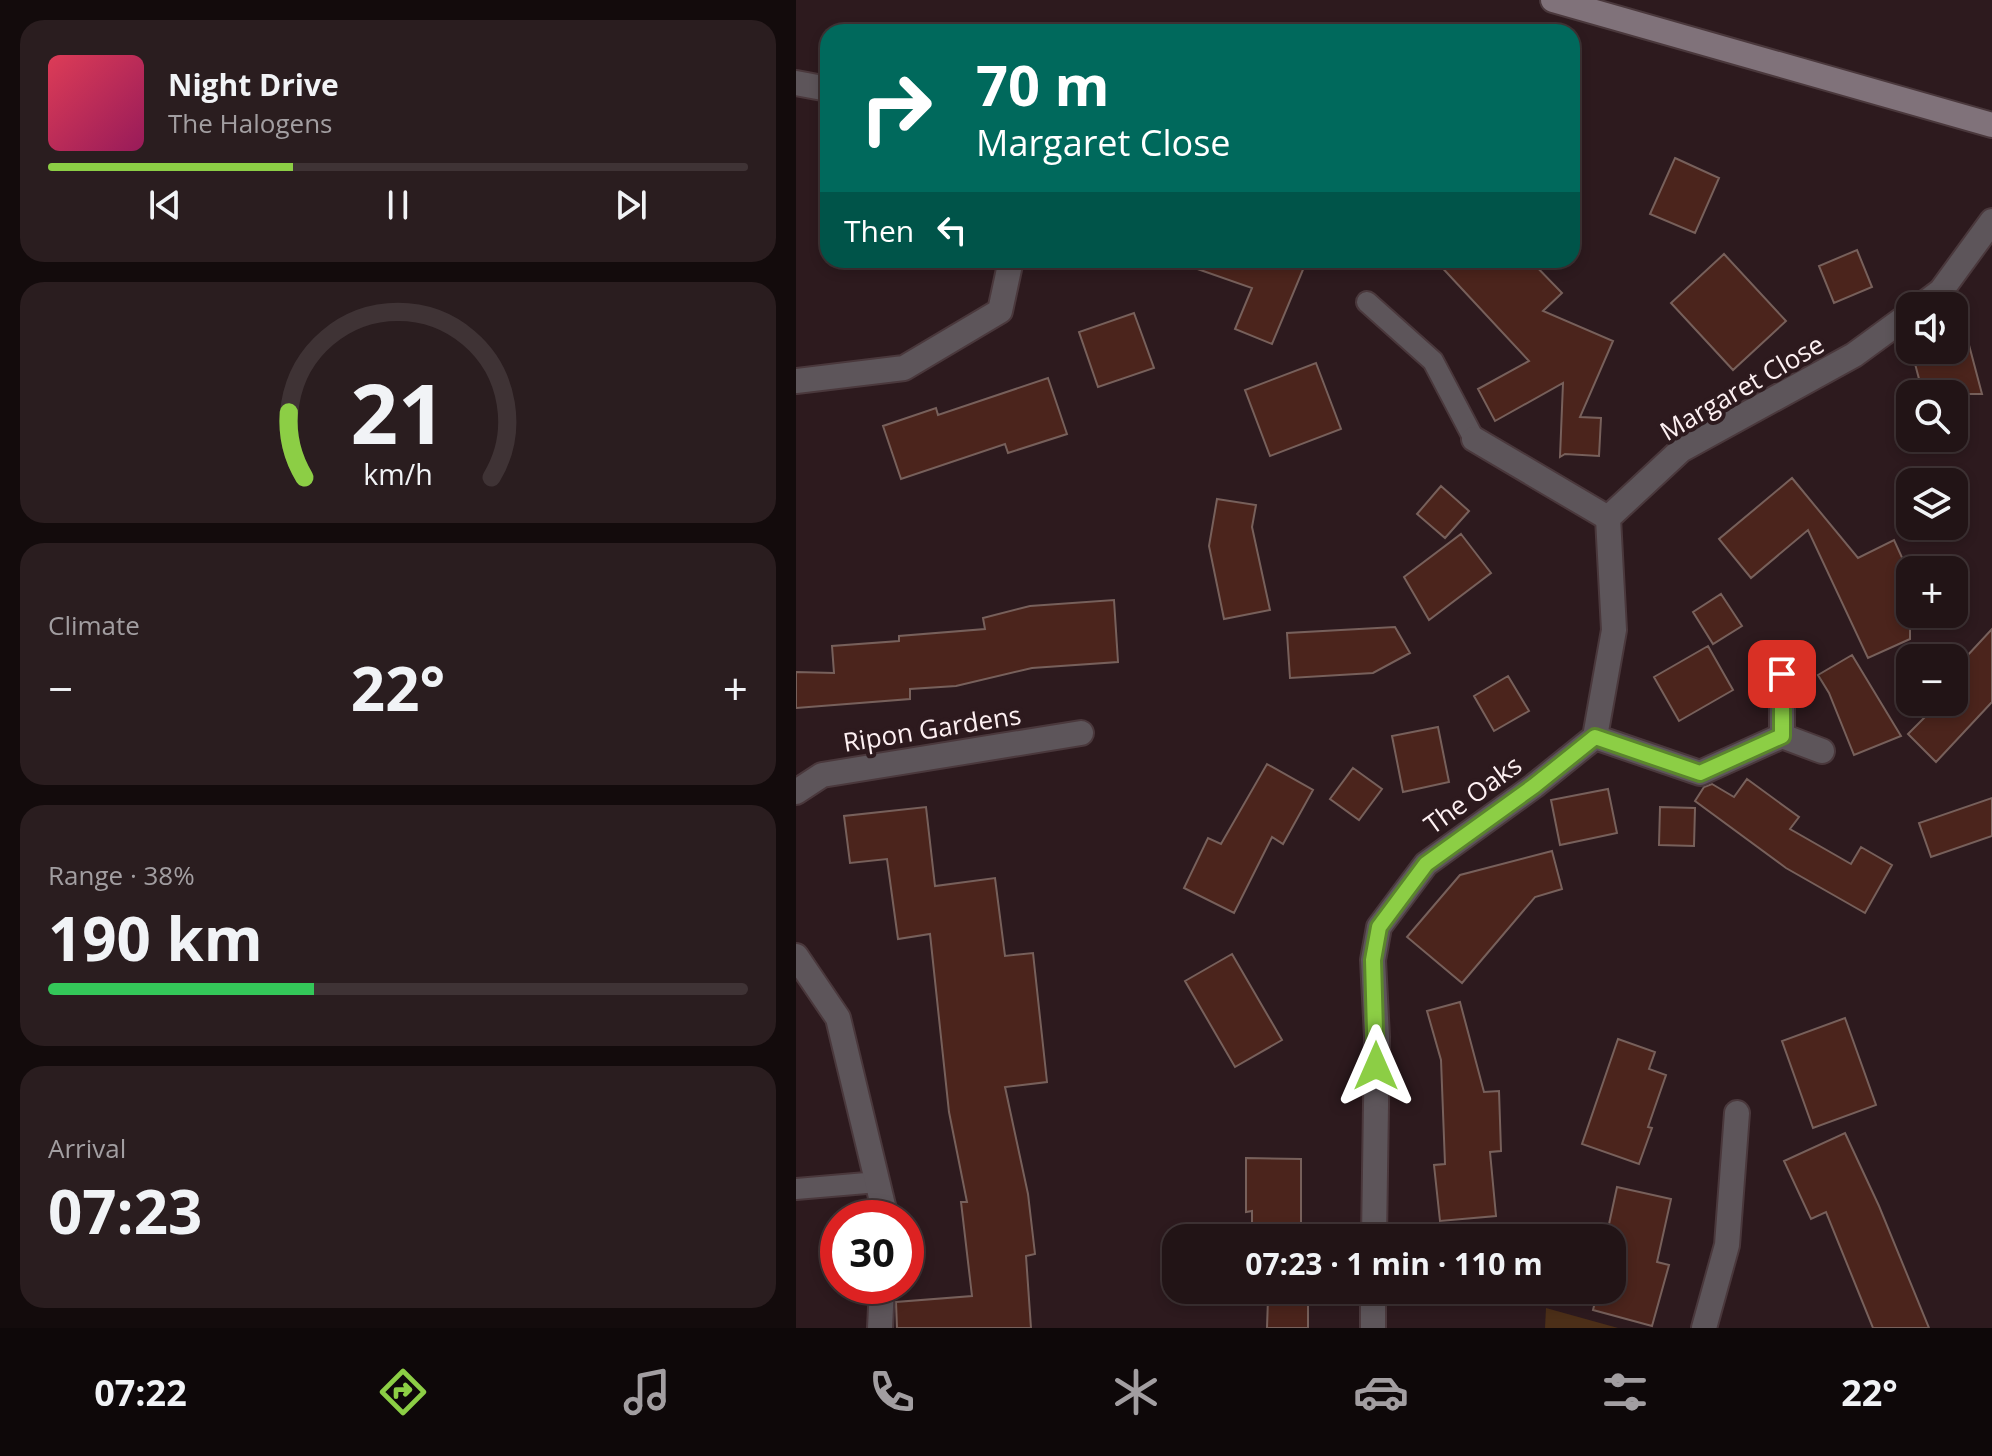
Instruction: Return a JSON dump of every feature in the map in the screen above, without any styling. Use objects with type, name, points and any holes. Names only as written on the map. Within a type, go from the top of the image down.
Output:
[{"type":"main road","points":[[1553,0],[1992,125]]},
{"type":"street","points":[[796,83],[820,88]]},
{"type":"street","points":[[1940,292],[1990,229]]},
{"type":"street","points":[[796,381],[904,368],[1000,311],[1009,268]]},
{"type":"street","name":"Margaret Close","points":[[1608,518],[1681,450],[1854,355],[1896,324]]},
{"type":"street","points":[[1474,439],[1608,518],[1614,630],[1595,737],[1700,773],[1782,736],[1822,751]]},
{"type":"street","points":[[1782,674],[1782,736]]},
{"type":"street","name":"Ripon Gardens","points":[[796,792],[822,775],[1081,733]]},
{"type":"street","name":"The Oaks","points":[[1374,1224],[1377,1037],[1373,960],[1379,927],[1426,864],[1534,786],[1595,737]]},
{"type":"street","points":[[796,956],[838,1018],[882,1200]]},
{"type":"street","points":[[1704,1328],[1727,1245],[1737,1113]]},
{"type":"street","points":[[880,1328],[881,1304]]},
{"type":"street","points":[[1373,1304],[1373,1328]]},
{"type":"lane","points":[[1367,302],[1433,361],[1474,439]]},
{"type":"lane","points":[[796,1189],[878,1182]]},
{"type":"shaded area","points":[[1546,1308],[1618,1328],[1545,1328]]},
{"type":"building","points":[[1675,158],[1719,178],[1695,233],[1650,214]]},
{"type":"building","points":[[1857,250],[1872,287],[1834,303],[1819,266]]},
{"type":"building","points":[[1724,254],[1786,321],[1733,370],[1671,303]]},
{"type":"building","points":[[1195,268],[1304,268],[1272,344],[1235,329],[1252,288]]},
{"type":"building","points":[[1442,268],[1538,268],[1562,293],[1543,311],[1613,341],[1580,417],[1601,418],[1599,456],[1565,454],[1560,457],[1563,383],[1495,421],[1478,389],[1529,361]]},
{"type":"building","points":[[1134,313],[1154,368],[1098,387],[1079,332]]},
{"type":"building","points":[[1968,345],[1982,394],[1968,394],[1968,380],[1919,380],[1915,364],[1968,364]]},
{"type":"building","points":[[1316,363],[1341,429],[1270,456],[1245,390]]},
{"type":"building","points":[[1048,378],[1067,434],[1008,453],[1005,444],[901,479],[883,426],[936,408],[938,415]]},
{"type":"building","points":[[1792,478],[1858,558],[1894,540],[1901,556],[1896,556],[1896,628],[1910,628],[1910,639],[1868,658],[1808,530],[1751,578],[1719,539]]},
{"type":"building","points":[[1441,486],[1469,511],[1445,538],[1417,514]]},
{"type":"building","points":[[1217,499],[1256,505],[1252,527],[1270,610],[1224,619],[1209,546]]},
{"type":"building","points":[[1461,534],[1491,573],[1429,620],[1404,577]]},
{"type":"building","points":[[1721,594],[1742,626],[1713,644],[1693,612]]},
{"type":"building","points":[[1114,600],[1118,662],[1032,668],[956,686],[910,689],[910,699],[796,708],[796,672],[834,673],[832,646],[899,641],[899,636],[985,629],[983,618],[1030,606]]},
{"type":"building","points":[[1395,627],[1410,653],[1373,673],[1290,678],[1287,633]]},
{"type":"building","points":[[1992,629],[1992,702],[1936,762],[1908,734],[1926,716],[1968,716],[1968,655]]},
{"type":"building","points":[[1708,646],[1733,690],[1679,721],[1654,677]]},
{"type":"building","points":[[1852,655],[1901,736],[1854,755],[1829,693],[1818,675]]},
{"type":"building","points":[[1508,676],[1529,711],[1494,731],[1474,696]]},
{"type":"building","points":[[1438,727],[1449,782],[1403,792],[1392,736]]},
{"type":"building","points":[[1267,764],[1313,790],[1283,844],[1272,837],[1234,913],[1184,888],[1208,838],[1221,844]]},
{"type":"building","points":[[1353,768],[1382,789],[1359,820],[1330,799]]},
{"type":"building","points":[[1747,779],[1799,817],[1790,829],[1851,864],[1861,847],[1892,865],[1865,913],[1786,868],[1695,801],[1704,787],[1712,784],[1734,797]]},
{"type":"building","points":[[1608,789],[1617,833],[1560,845],[1551,800]]},
{"type":"building","points":[[1992,798],[1992,836],[1931,857],[1919,823]]},
{"type":"building","points":[[926,807],[935,886],[995,878],[1005,956],[1033,953],[1047,1082],[1005,1087],[1028,1194],[1035,1254],[1026,1256],[1031,1328],[897,1328],[896,1304],[924,1304],[924,1300],[972,1296],[961,1202],[967,1202],[949,1112],[930,934],[898,939],[887,859],[850,863],[844,816]]},
{"type":"building","points":[[1660,807],[1695,808],[1694,846],[1659,845]]},
{"type":"building","points":[[1552,851],[1562,889],[1535,897],[1462,983],[1407,937],[1460,875]]},
{"type":"building","points":[[1232,954],[1282,1040],[1235,1067],[1185,981]]},
{"type":"building","points":[[1460,1002],[1484,1092],[1499,1091],[1501,1151],[1490,1152],[1496,1216],[1440,1221],[1434,1165],[1445,1164],[1441,1060],[1427,1011]]},
{"type":"building","points":[[1845,1018],[1876,1105],[1813,1128],[1782,1041]]},
{"type":"building","points":[[1618,1039],[1655,1052],[1649,1069],[1666,1075],[1639,1164],[1582,1144]]},
{"type":"building","points":[[1845,1133],[1929,1328],[1873,1328],[1826,1212],[1811,1219],[1784,1161]]},
{"type":"building","points":[[1246,1158],[1301,1159],[1301,1224],[1252,1224],[1252,1211],[1246,1212]]},
{"type":"building","points":[[1617,1187],[1671,1199],[1657,1262],[1669,1265],[1652,1326],[1593,1310],[1594,1304],[1626,1304],[1626,1224],[1609,1224]]},
{"type":"building","points":[[1268,1304],[1308,1304],[1308,1328],[1267,1328]]},
{"type":"route","points":[[1376,1066],[1373,960],[1379,927],[1426,864],[1534,786],[1595,737],[1700,773],[1782,736],[1782,674]]}]
